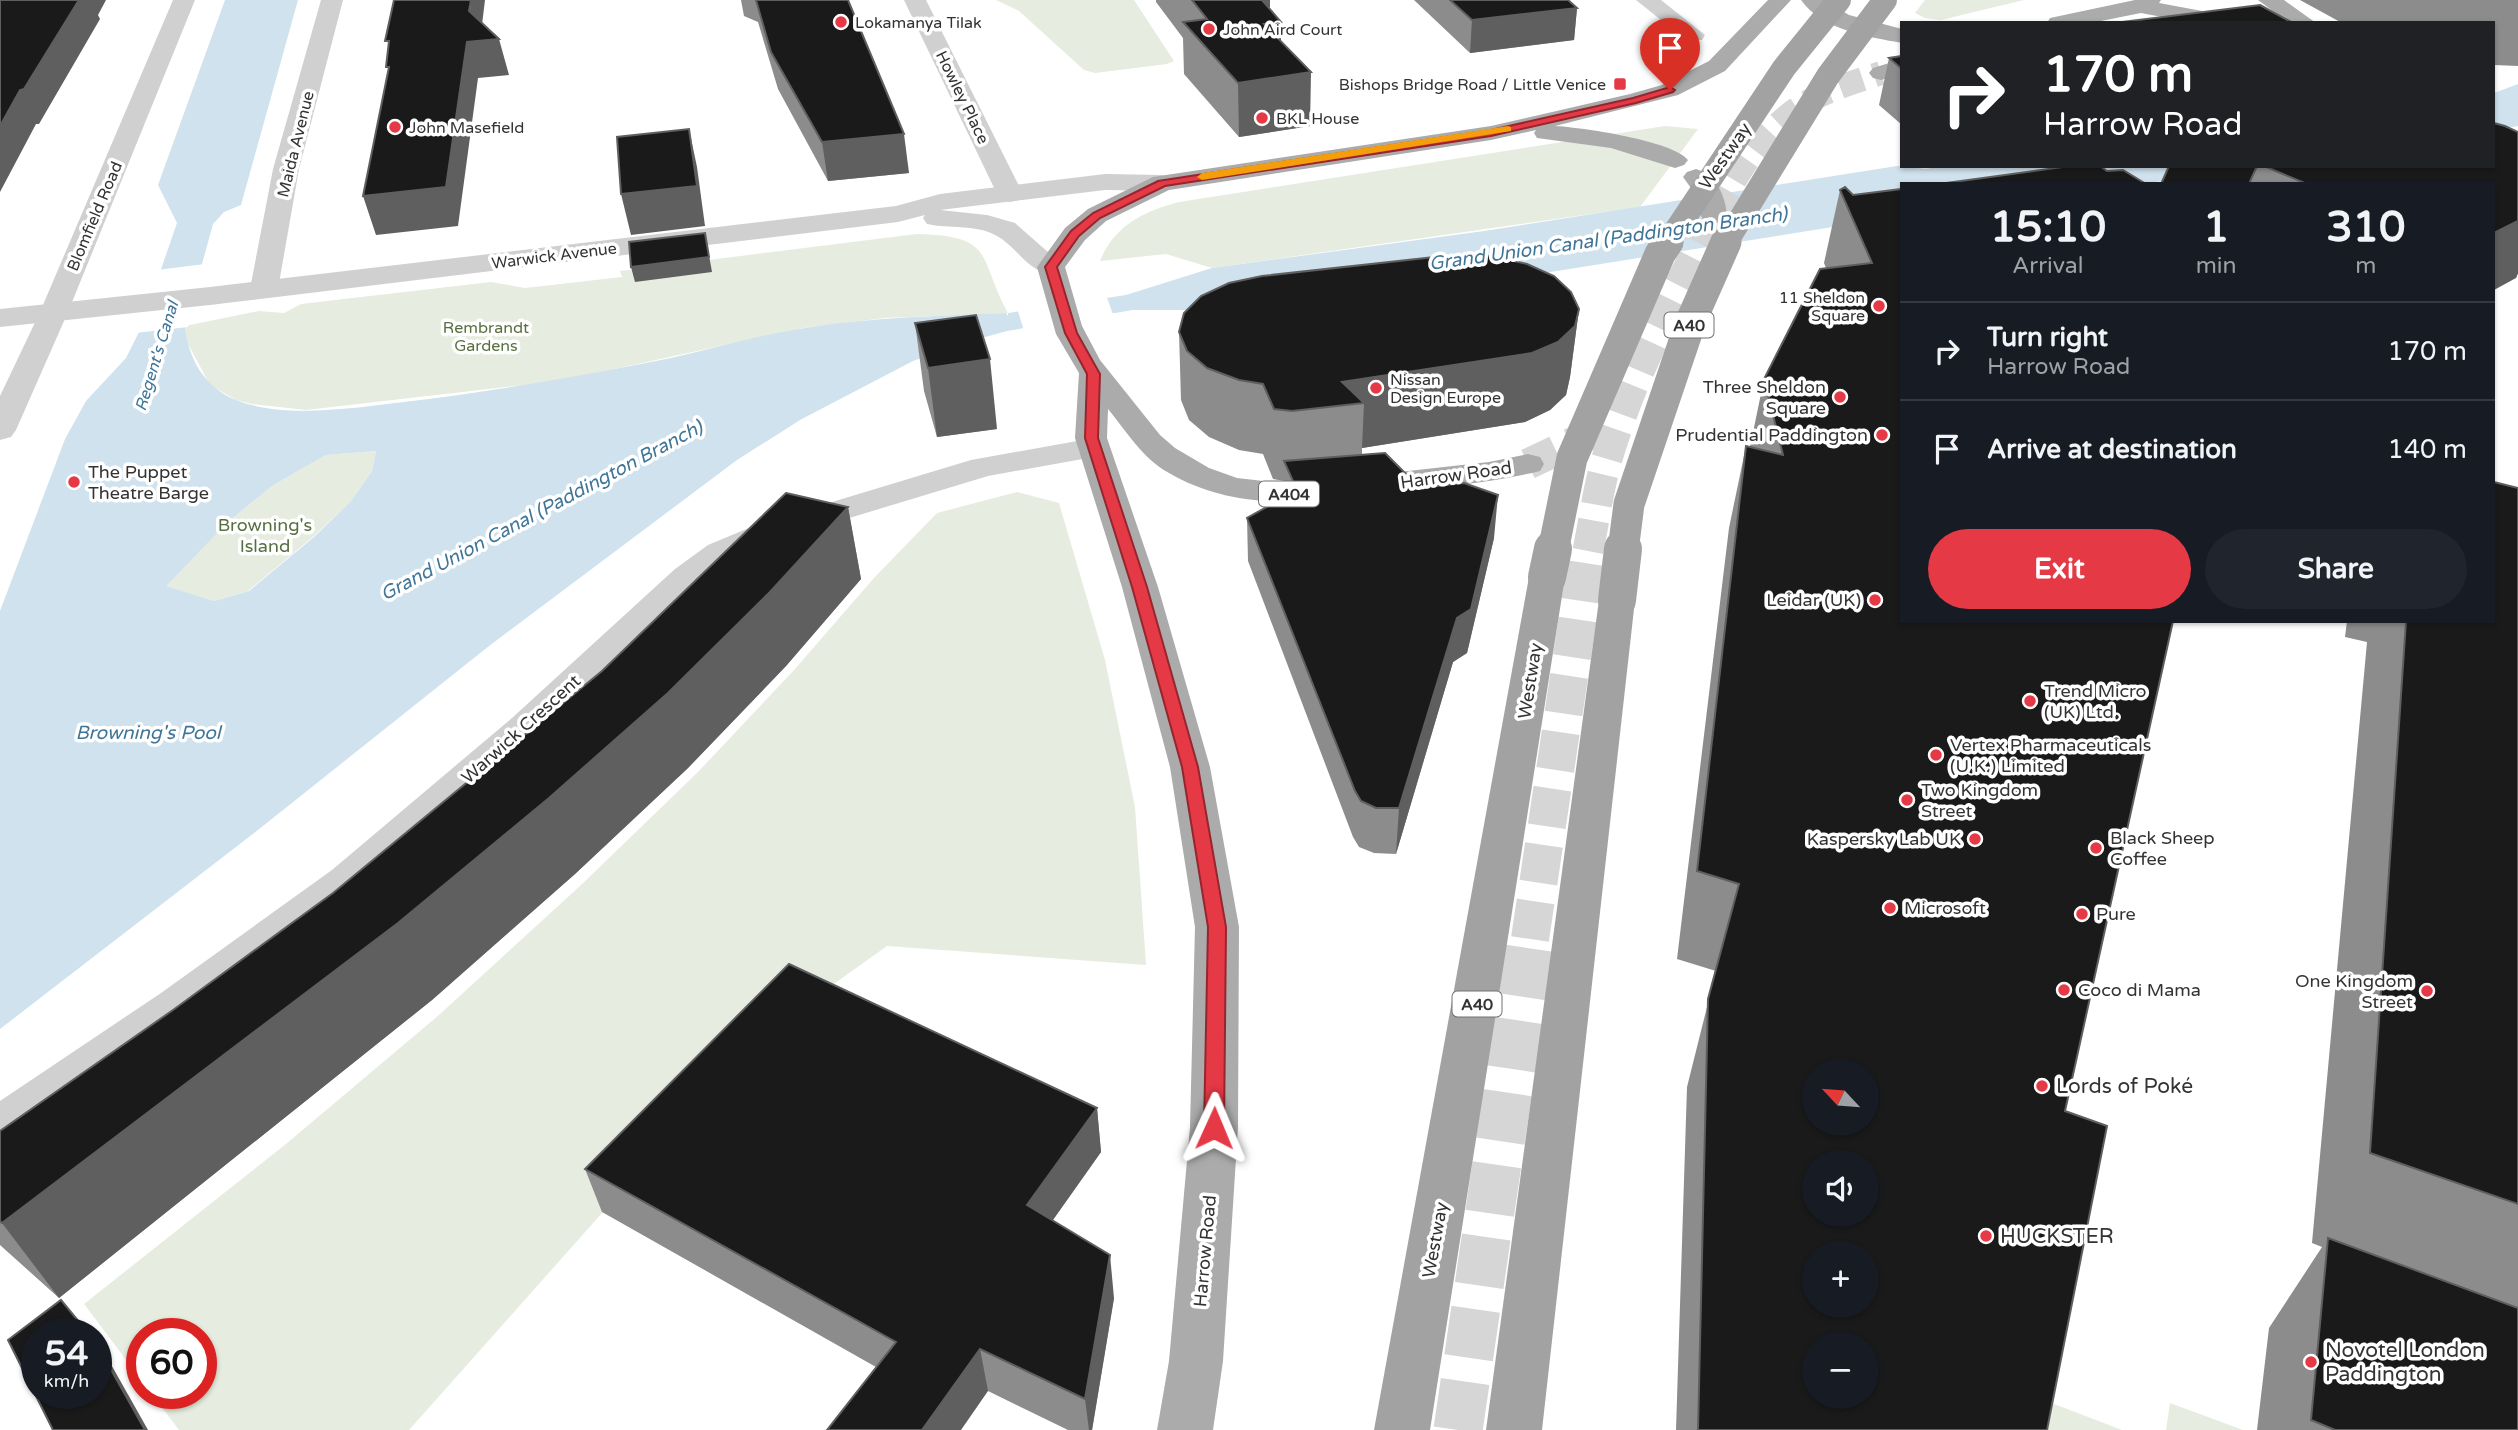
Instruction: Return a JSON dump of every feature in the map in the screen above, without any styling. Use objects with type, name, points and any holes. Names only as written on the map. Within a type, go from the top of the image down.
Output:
[{"type":"highway","name":"Westway","points":[[1402,1430],[1547,577],[1572,458],[1660,254],[1710,175],[1784,68],[1839,0]]},
{"type":"highway","name":"A40","points":[[1514,1430],[1629,504],[1691,321],[1722,249],[1753,194],[1828,76],[1885,0]]},
{"type":"main road","points":[[1055,278],[1075,234],[1097,215],[1162,183],[1491,133],[1636,100],[1697,79],[1717,66],[1780,0]]},
{"type":"main road","points":[[1812,0],[1831,14],[1853,23],[1900,35]]},
{"type":"main road","points":[[2269,0],[2302,21]]},
{"type":"main road","points":[[2067,21],[2145,3],[2221,21]]},
{"type":"main road","points":[[1491,133],[1595,135],[1646,148],[1675,160]]},
{"type":"main road","points":[[1696,177],[1711,196],[1714,216]]},
{"type":"main road","name":"Harrow Road","points":[[1055,278],[1071,333],[1093,374],[1128,413],[1146,439],[1164,456],[1207,479],[1260,493],[1321,492],[1528,464]]},
{"type":"main road","name":"Harrow Road","points":[[1093,374],[1091,438],[1140,587],[1190,767],[1217,927],[1214,1128],[1196,1361],[1185,1430]]},
{"type":"street","name":"Blomfield Road","points":[[0,430],[54,312],[184,0]]},
{"type":"street","name":"Maida Avenue","points":[[264,289],[286,169],[332,0]]},
{"type":"street","name":"Howley Place","points":[[915,0],[1010,194]]},
{"type":"street","points":[[1647,0],[1694,35]]},
{"type":"street","name":"Warwick Avenue","points":[[54,312],[898,214],[940,202],[1105,182],[1162,183]]},
{"type":"street","name":"Warwick Avenue","points":[[898,214],[978,223],[1011,232],[1055,278]]},
{"type":"street","points":[[0,318],[54,312]]},
{"type":"street","name":"Warwick Crescent","points":[[0,1127],[177,1005],[347,881],[526,727],[687,576],[720,552],[768,532],[983,467],[1094,448]]},
{"type":"green space","points":[[996,0],[1134,0],[1174,61],[1095,73],[1084,70],[1019,11]]},
{"type":"green space","points":[[1925,0],[2024,0],[1941,20],[1925,18],[1915,13]]},
{"type":"green space","points":[[1665,126],[1698,129],[1640,207],[1212,268],[1166,254],[1100,261],[1113,238],[1122,229],[1142,215],[1179,202]]},
{"type":"green space","name":"Rembrandt Gardens","points":[[917,234],[961,239],[973,245],[987,264],[1008,313],[885,318],[803,328],[559,381],[306,410],[236,400],[210,385],[187,342],[185,326],[259,311],[284,313],[301,304],[491,282],[525,288],[622,277],[620,271]]},
{"type":"green space","name":"Browning's Island","points":[[376,451],[372,471],[351,501],[248,591],[214,601],[165,586],[228,522],[272,486],[326,455]]},
{"type":"green space","points":[[1017,492],[1059,503],[1105,660],[1135,807],[1146,965],[887,946],[800,1008],[602,1213],[409,1430],[179,1430],[163,1409],[217,1409],[217,1318],[126,1318],[126,1360],[112,1341],[112,1318],[95,1318],[84,1304],[286,1144],[439,1015],[580,886],[698,772],[795,669],[873,579],[937,513]]},
{"type":"green space","points":[[2028,1394],[2122,1430],[2020,1430]]},
{"type":"green space","points":[[2170,1403],[2243,1430],[2166,1430]]},
{"type":"water","name":"Browning's Pool","points":[[225,0],[298,0],[241,205],[224,212],[213,224],[185,326],[187,338],[200,370],[225,394],[255,406],[297,411],[363,407],[538,383],[830,324],[931,316],[1006,313],[1008,316],[1008,313],[1126,295],[1212,268],[1484,231],[1897,166],[1926,169],[2245,168],[2155,182],[1900,182],[1900,216],[1513,278],[1202,310],[1133,310],[1007,331],[913,361],[800,420],[737,460],[489,646],[263,826],[0,1029],[0,611],[65,439],[86,401],[126,358],[140,330],[177,223],[158,185]],"holes":[[[376,451],[372,471],[351,501],[314,537],[249,591],[214,601],[166,586],[228,522],[272,486],[326,455]]]},
{"type":"water","points":[[2518,84],[2518,126],[2495,130],[2495,93]]},
{"type":"pier","points":[[205,264],[188,327],[135,333],[157,270]]},
{"type":"pier","points":[[1106,295],[1114,317],[1024,331],[1017,308]]},
{"type":"building","points":[[0,0],[79,0],[24,89],[20,90],[0,126]]},
{"type":"building","points":[[394,0],[471,0],[469,11],[499,39],[467,42],[446,187],[363,196],[389,67],[386,67],[389,41],[385,41]]},
{"type":"building","points":[[756,0],[848,0],[904,134],[822,142],[771,52]]},
{"type":"building","name":"John Aird Court","points":[[1192,0],[1262,0],[1281,22],[1264,24],[1311,72],[1238,83],[1183,22],[1207,19]]},
{"type":"building","points":[[1450,0],[1568,0],[1577,8],[1472,20]]},
{"type":"building","points":[[2260,5],[2289,21],[2130,21]]},
{"type":"building","points":[[1900,56],[1900,67],[1889,58]]},
{"type":"building","points":[[2495,123],[2518,132],[2518,221],[2495,232],[2495,182],[2302,182],[2269,168],[2495,168]]},
{"type":"building","points":[[689,129],[697,186],[621,194],[617,137]]},
{"type":"building","points":[[2055,168],[2103,168],[2107,171],[2123,170],[2143,182],[1954,182]]},
{"type":"building","points":[[2168,168],[2256,168],[2250,182],[2162,182]]},
{"type":"building","points":[[1845,187],[1853,195],[1900,189],[1900,623],[2173,623],[2065,1111],[2107,1126],[2047,1430],[1698,1430],[1708,999],[1739,884],[1697,871],[1746,446],[1783,455],[1764,379],[1820,269],[1872,263],[1840,190]]},
{"type":"building","points":[[705,233],[709,257],[631,267],[629,242]]},
{"type":"building","points":[[1462,254],[1496,257],[1527,264],[1554,276],[1571,292],[1579,309],[1575,326],[1558,342],[1532,353],[1342,382],[1364,403],[1292,411],[1274,409],[1263,384],[1239,380],[1207,368],[1187,351],[1179,332],[1184,313],[1201,296],[1229,283],[1262,276]]},
{"type":"building","points":[[976,315],[990,359],[928,368],[915,323]]},
{"type":"building","points":[[1385,453],[1420,488],[1464,483],[1498,495],[1471,609],[1457,618],[1399,808],[1376,808],[1361,801],[1355,791],[1247,518],[1297,490],[1284,461]]},
{"type":"building","points":[[2495,482],[2518,488],[2518,1204],[2370,1153],[2406,623],[2495,623]]},
{"type":"building","points":[[786,493],[848,507],[770,592],[668,693],[549,798],[398,923],[2,1223],[0,1221],[0,1131],[173,1010],[333,893],[602,671]]},
{"type":"building","points":[[789,964],[1097,1108],[1027,1205],[1110,1255],[1085,1399],[980,1349],[922,1430],[827,1430],[896,1342],[585,1169]]},
{"type":"building","points":[[2328,1238],[2518,1308],[2518,1430],[2335,1430],[2311,1420]]},
{"type":"building","points":[[61,1300],[76,1318],[37,1318]]},
{"type":"building","points":[[21,1330],[21,1366],[8,1340]]},
{"type":"building","points":[[112,1371],[126,1396],[126,1409],[133,1409],[145,1430],[53,1430],[42,1409],[112,1409]]},
{"type":"tunnel","points":[[1701,244],[1733,183],[1775,127],[1811,100],[1881,73]]},
{"type":"tunnel","points":[[1588,551],[1603,473],[1625,405],[1661,323],[1702,242]]},
{"type":"tunnel","points":[[1528,464],[1589,435],[1602,421]]},
{"type":"tunnel","points":[[1530,939],[1588,549]]},
{"type":"tunnel","points":[[1458,1430],[1530,938]]},
{"type":"slow traffic","points":[[1202,177],[1508,129]]},
{"type":"place","name":"Lokamanya Tilak","points":[[841,22]]},
{"type":"place","name":"John Aird Court","points":[[1209,29]]},
{"type":"place","name":"Bishops Bridge Road / Little Venice","points":[[1620,84]]},
{"type":"place","name":"BKL House","points":[[1262,118]]},
{"type":"place","name":"John Masefield","points":[[395,127]]},
{"type":"place","name":"11 Sheldon Square","points":[[1879,306]]},
{"type":"place","name":"Nissan Design Europe","points":[[1376,388]]},
{"type":"place","name":"Three Sheldon Square","points":[[1840,397]]},
{"type":"place","name":"Prudential Paddington","points":[[1882,435]]},
{"type":"place","name":"The Puppet Theatre Barge","points":[[74,482]]},
{"type":"place","name":"Leidar (UK)","points":[[1875,600]]},
{"type":"place","name":"Trend Micro (UK) Ltd.","points":[[2030,701]]},
{"type":"place","name":"Vertex Pharmaceuticals (U.K.) Limited","points":[[1936,755]]},
{"type":"place","name":"Two Kingdom Street","points":[[1907,800]]},
{"type":"place","name":"Kaspersky Lab UK","points":[[1975,839]]},
{"type":"place","name":"Black Sheep Coffee","points":[[2096,848]]},
{"type":"place","name":"Microsoft","points":[[1890,908]]},
{"type":"place","name":"Pure","points":[[2082,914]]},
{"type":"place","name":"Coco di Mama","points":[[2064,990]]},
{"type":"place","name":"One Kingdom Street","points":[[2427,991]]},
{"type":"place","name":"Lords of Poké","points":[[2042,1086]]},
{"type":"place","name":"HUCKSTER","points":[[1986,1236]]},
{"type":"place","name":"Novotel London Paddington","points":[[2311,1362]]},
{"type":"route","points":[[1214,1128],[1217,927],[1190,767],[1140,587],[1091,438],[1093,374],[1071,333],[1051,267],[1075,234],[1097,215],[1162,183],[1491,133],[1670,90]]},
{"type":"water label","name":"Grand Union Canal (Paddington Branch)","points":[[1608,238]]},
{"type":"water label","name":"Regent's Canal","points":[[156,356]]},
{"type":"water label","name":"Grand Union Canal (Paddington Branch)","points":[[541,510]]}]
